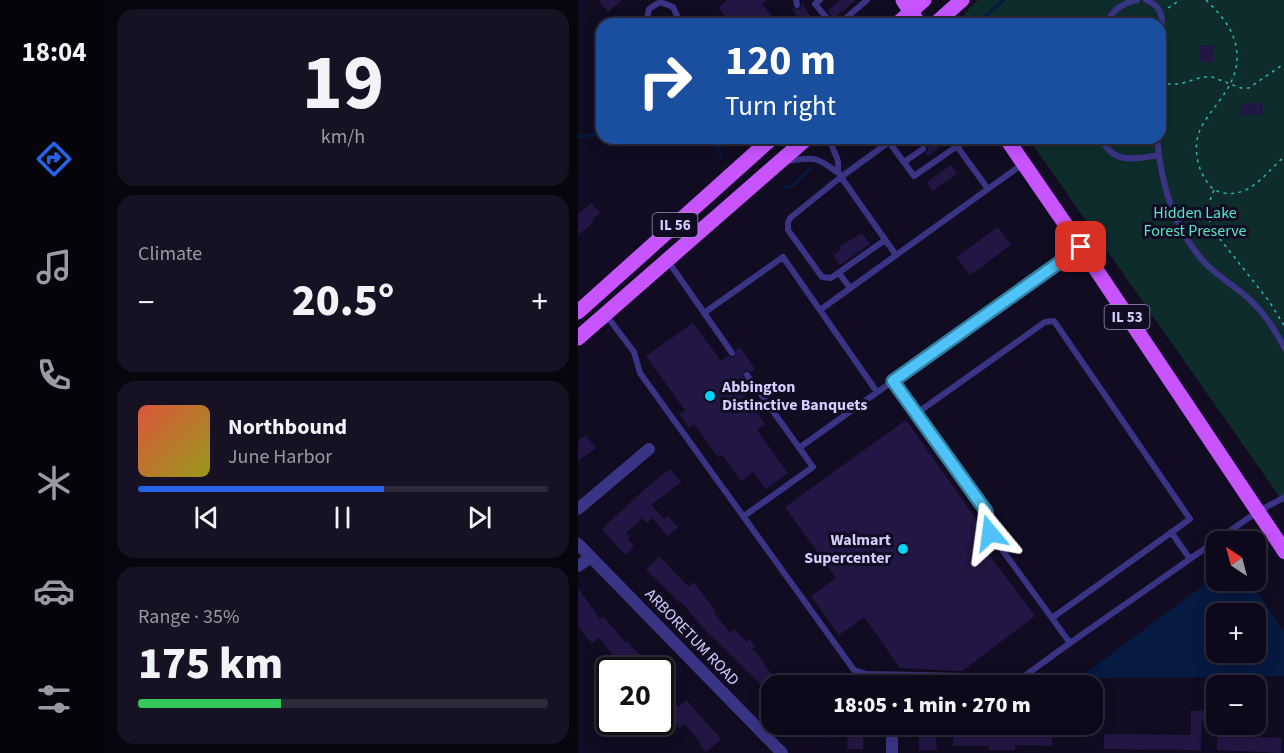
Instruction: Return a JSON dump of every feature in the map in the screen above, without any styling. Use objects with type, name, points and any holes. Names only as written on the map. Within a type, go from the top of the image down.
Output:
[{"type":"main road","points":[[911,12],[926,0],[936,18]]},
{"type":"main road","points":[[944,18],[962,0]]},
{"type":"main road","name":"IL 56","points":[[578,312],[755,144]]},
{"type":"main road","name":"IL 56","points":[[578,338],[799,144]]},
{"type":"main road","name":"IL 53","points":[[1010,144],[1284,552]]},
{"type":"street","points":[[578,509],[649,449]]},
{"type":"street","name":"ARBORETUM ROAD","points":[[578,544],[782,753]]},
{"type":"street","points":[[578,566],[591,557]]},
{"type":"street","points":[[892,735],[892,753]]},
{"type":"lane","points":[[820,0],[815,4],[827,18]]},
{"type":"lane","points":[[846,18],[867,0]]},
{"type":"lane","points":[[1109,18],[1120,6],[1137,0]]},
{"type":"lane","points":[[1146,0],[1154,3],[1161,12],[1162,18]]},
{"type":"lane","points":[[647,18],[649,9],[660,2],[673,7],[676,18]]},
{"type":"lane","points":[[832,144],[839,174]]},
{"type":"lane","points":[[885,144],[839,174],[790,218],[788,230],[822,277],[831,278],[885,240]]},
{"type":"lane","points":[[893,144],[914,176],[960,144]]},
{"type":"lane","points":[[1105,144],[1110,152],[1121,158],[1159,155]]},
{"type":"lane","points":[[1158,144],[1166,191],[1175,216],[1188,241],[1206,264],[1263,312],[1275,329],[1284,349]]},
{"type":"lane","points":[[957,146],[988,189]]},
{"type":"lane","points":[[904,162],[923,149]]},
{"type":"lane","points":[[780,161],[806,157],[816,158],[839,174],[896,255]]},
{"type":"lane","points":[[820,310],[1024,163]]},
{"type":"lane","points":[[799,448],[1081,247]]},
{"type":"lane","points":[[704,313],[783,257],[877,392]]},
{"type":"lane","points":[[667,260],[732,353]]},
{"type":"lane","points":[[839,273],[850,288]]},
{"type":"lane","points":[[605,314],[634,352],[640,373],[850,665],[859,673],[866,675],[1023,677],[1257,512],[1284,497]]},
{"type":"lane","points":[[917,413],[1045,322],[1054,321],[1190,519],[1052,618]]},
{"type":"lane","points":[[744,516],[813,467],[747,375]]},
{"type":"lane","points":[[893,381],[986,511],[990,533],[1070,643]]},
{"type":"lane","points":[[1171,532],[1190,559]]},
{"type":"path","points":[[1161,12],[1180,0]]},
{"type":"path","points":[[1206,0],[1229,26],[1235,39],[1237,54],[1236,71],[1231,84],[1202,125],[1196,152],[1198,166],[1205,180],[1214,190],[1232,194],[1244,192],[1255,184],[1284,156]]},
{"type":"path","points":[[1166,84],[1180,84],[1202,77],[1212,77],[1241,88],[1249,88],[1284,63]]},
{"type":"path","points":[[1214,190],[1207,208],[1209,222],[1269,302],[1284,327]]},
{"type":"green space","name":"Hidden Lake Forest Preserve","points":[[978,0],[1284,0],[1284,503],[1032,144],[1166,144],[1166,18],[963,18]]},
{"type":"water","points":[[1206,583],[1206,591],[1257,591],[1265,603],[1206,603],[1206,663],[1266,663],[1266,604],[1284,632],[1284,676],[1206,675],[1206,677],[1103,678],[1103,675],[1083,675]]},
{"type":"building","points":[[598,0],[622,0],[608,12]]},
{"type":"building","points":[[727,0],[767,0],[762,4],[774,18],[727,18],[718,8]]},
{"type":"building","points":[[840,0],[856,0],[834,18],[827,11]]},
{"type":"building","points":[[802,3],[811,18],[798,18],[792,8],[800,9]]},
{"type":"building","points":[[1200,45],[1213,45],[1213,62],[1200,62]]},
{"type":"building","points":[[1262,102],[1263,114],[1242,116],[1241,104]]},
{"type":"building","points":[[938,144],[940,147],[928,156],[927,146],[920,145]]},
{"type":"building","points":[[951,165],[957,174],[932,191],[927,182]]},
{"type":"building","points":[[591,203],[600,213],[592,220],[594,222],[578,235],[578,214]]},
{"type":"building","points":[[998,227],[1011,245],[970,275],[956,257]]},
{"type":"building","points":[[862,233],[870,244],[840,265],[833,255],[841,250],[839,247]]},
{"type":"building","name":"Abbington Distinctive Banquets","points":[[693,323],[721,361],[728,356],[735,357],[736,350],[740,347],[755,369],[751,372],[744,371],[743,378],[736,382],[765,424],[757,430],[788,473],[766,489],[753,472],[741,481],[722,455],[718,457],[694,424],[689,428],[679,414],[685,410],[646,356]]},
{"type":"building","name":"Walmart Supercenter","points":[[906,420],[984,530],[994,547],[987,552],[1035,616],[962,671],[900,668],[864,617],[839,635],[811,596],[836,578],[785,507]]},
{"type":"building","points":[[586,435],[596,448],[578,461],[578,441]]},
{"type":"building","points":[[670,469],[681,482],[651,505],[664,519],[668,516],[678,528],[667,536],[653,518],[647,523],[642,518],[626,533],[634,546],[625,555],[602,529]]},
{"type":"building","points":[[659,556],[689,587],[694,582],[730,633],[734,629],[747,642],[749,639],[756,646],[752,649],[765,662],[763,664],[773,675],[761,675],[761,685],[711,637],[680,601],[646,570]]},
{"type":"building","points":[[578,588],[600,619],[603,616],[626,643],[628,642],[642,657],[611,657],[613,655],[599,638],[592,643],[578,627]]},
{"type":"building","points":[[686,700],[721,739],[706,752],[685,724],[680,728],[674,722],[674,702],[679,707]]},
{"type":"building","points":[[1191,711],[1206,711],[1206,721],[1201,721],[1201,750],[1104,749],[1104,734],[1191,735]]},
{"type":"building","points":[[848,735],[864,735],[863,749],[847,749]]},
{"type":"building","points":[[919,735],[936,735],[937,750],[919,750]]},
{"type":"building","points":[[953,735],[1052,735],[1052,746],[1015,745],[1015,750],[989,750],[989,746],[953,746]]},
{"type":"building","points":[[1217,735],[1281,738],[1281,753],[1217,750]]},
{"type":"waterway","points":[[984,17],[1004,0]]},
{"type":"waterway","points":[[578,137],[596,134]]},
{"type":"waterway","points":[[717,144],[722,157]]},
{"type":"waterway","points":[[783,186],[787,188],[793,185],[810,169]]},
{"type":"place","name":"Abbington Distinctive Banquets","points":[[710,396]]},
{"type":"place","name":"Walmart Supercenter","points":[[903,549]]},
{"type":"route","points":[[990,533],[986,511],[893,381],[1081,247]]}]
